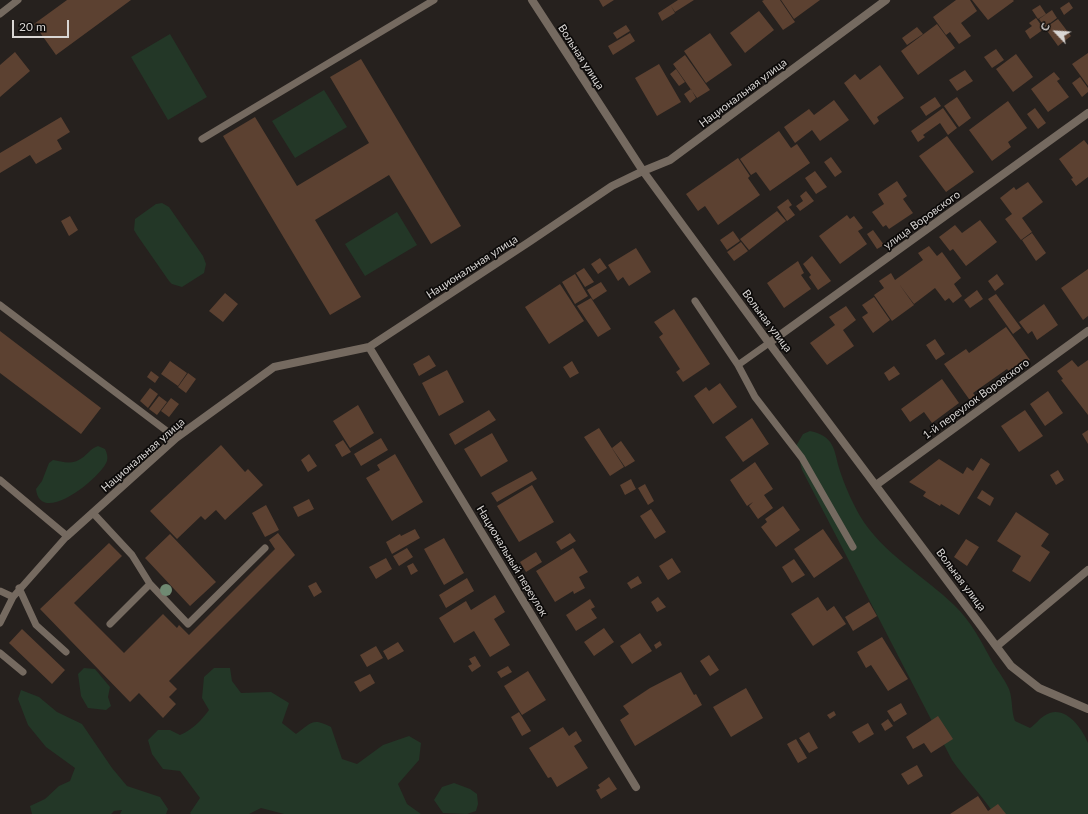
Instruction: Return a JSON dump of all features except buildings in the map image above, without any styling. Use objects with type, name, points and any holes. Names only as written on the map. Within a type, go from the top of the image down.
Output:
[{"type":"street","name":"Вольная улица","points":[[532,0],[643,171],[769,343],[1011,666],[1039,688],[1088,709]]},
{"type":"street","name":"Национальная улица","points":[[67,536],[176,438],[274,367],[369,347],[523,247],[612,186],[670,160],[886,0]]},
{"type":"street","name":"улица Воровского","points":[[769,343],[1088,113]]},
{"type":"street","name":"1-й переулок Воровского","points":[[876,485],[1088,331]]},
{"type":"street","name":"Национальный переулок","points":[[369,347],[636,787]]},
{"type":"street","points":[[997,646],[1088,570]]},
{"type":"lane","points":[[0,14],[18,0]]},
{"type":"lane","points":[[202,139],[434,0]]},
{"type":"lane","points":[[695,302],[738,365],[755,397],[802,458],[853,547]]},
{"type":"lane","points":[[0,305],[176,438]]},
{"type":"lane","points":[[738,365],[769,343]]},
{"type":"lane","points":[[0,480],[67,536],[12,597],[0,623]]},
{"type":"lane","points":[[93,513],[132,555],[150,584],[188,624],[265,548]]},
{"type":"lane","points":[[110,624],[150,584]]},
{"type":"lane","points":[[20,588],[36,625],[66,652]]},
{"type":"lane","points":[[0,590],[12,597]]},
{"type":"lane","points":[[0,653],[23,672]]},
{"type":"green space","points":[[170,34],[207,97],[168,120],[131,57]]},
{"type":"green space","points":[[324,90],[347,127],[295,158],[272,121]]},
{"type":"green space","points":[[162,203],[169,207],[203,256],[206,264],[204,273],[182,287],[172,284],[169,281],[134,230],[135,219],[156,204]]},
{"type":"green space","points":[[397,212],[417,245],[365,276],[345,244]]},
{"type":"green space","points":[[810,431],[824,436],[832,444],[848,493],[869,530],[904,564],[954,605],[971,625],[1006,682],[1011,697],[1015,721],[1030,728],[1051,712],[1058,712],[1071,718],[1081,730],[1088,743],[1088,814],[994,814],[957,767],[802,470],[796,446],[803,434]]},
{"type":"green space","points":[[98,446],[105,449],[107,461],[94,478],[71,496],[59,501],[48,503],[40,499],[36,489],[42,481],[49,463],[53,460],[60,462],[75,462]]},
{"type":"green space","points":[[84,668],[95,669],[110,687],[108,697],[111,706],[106,710],[88,708],[81,696],[78,674]]},
{"type":"green space","points":[[214,668],[230,668],[232,681],[241,693],[271,692],[289,703],[282,723],[296,734],[309,724],[316,722],[320,722],[331,727],[342,759],[357,764],[383,745],[409,736],[421,743],[419,760],[398,784],[407,804],[421,814],[284,814],[261,808],[249,814],[191,814],[190,813],[200,798],[180,771],[163,769],[152,754],[148,740],[158,730],[170,730],[180,735],[192,728],[203,718],[209,710],[202,698],[204,677]]},
{"type":"green space","points":[[21,690],[39,697],[57,712],[82,724],[112,768],[127,786],[160,797],[168,809],[166,814],[120,814],[122,810],[114,811],[111,814],[32,814],[30,806],[45,799],[59,786],[70,781],[75,768],[46,747],[28,725],[18,699]]},
{"type":"green space","points":[[454,783],[470,789],[477,794],[478,804],[476,811],[467,814],[443,813],[434,800],[442,787]]}]
